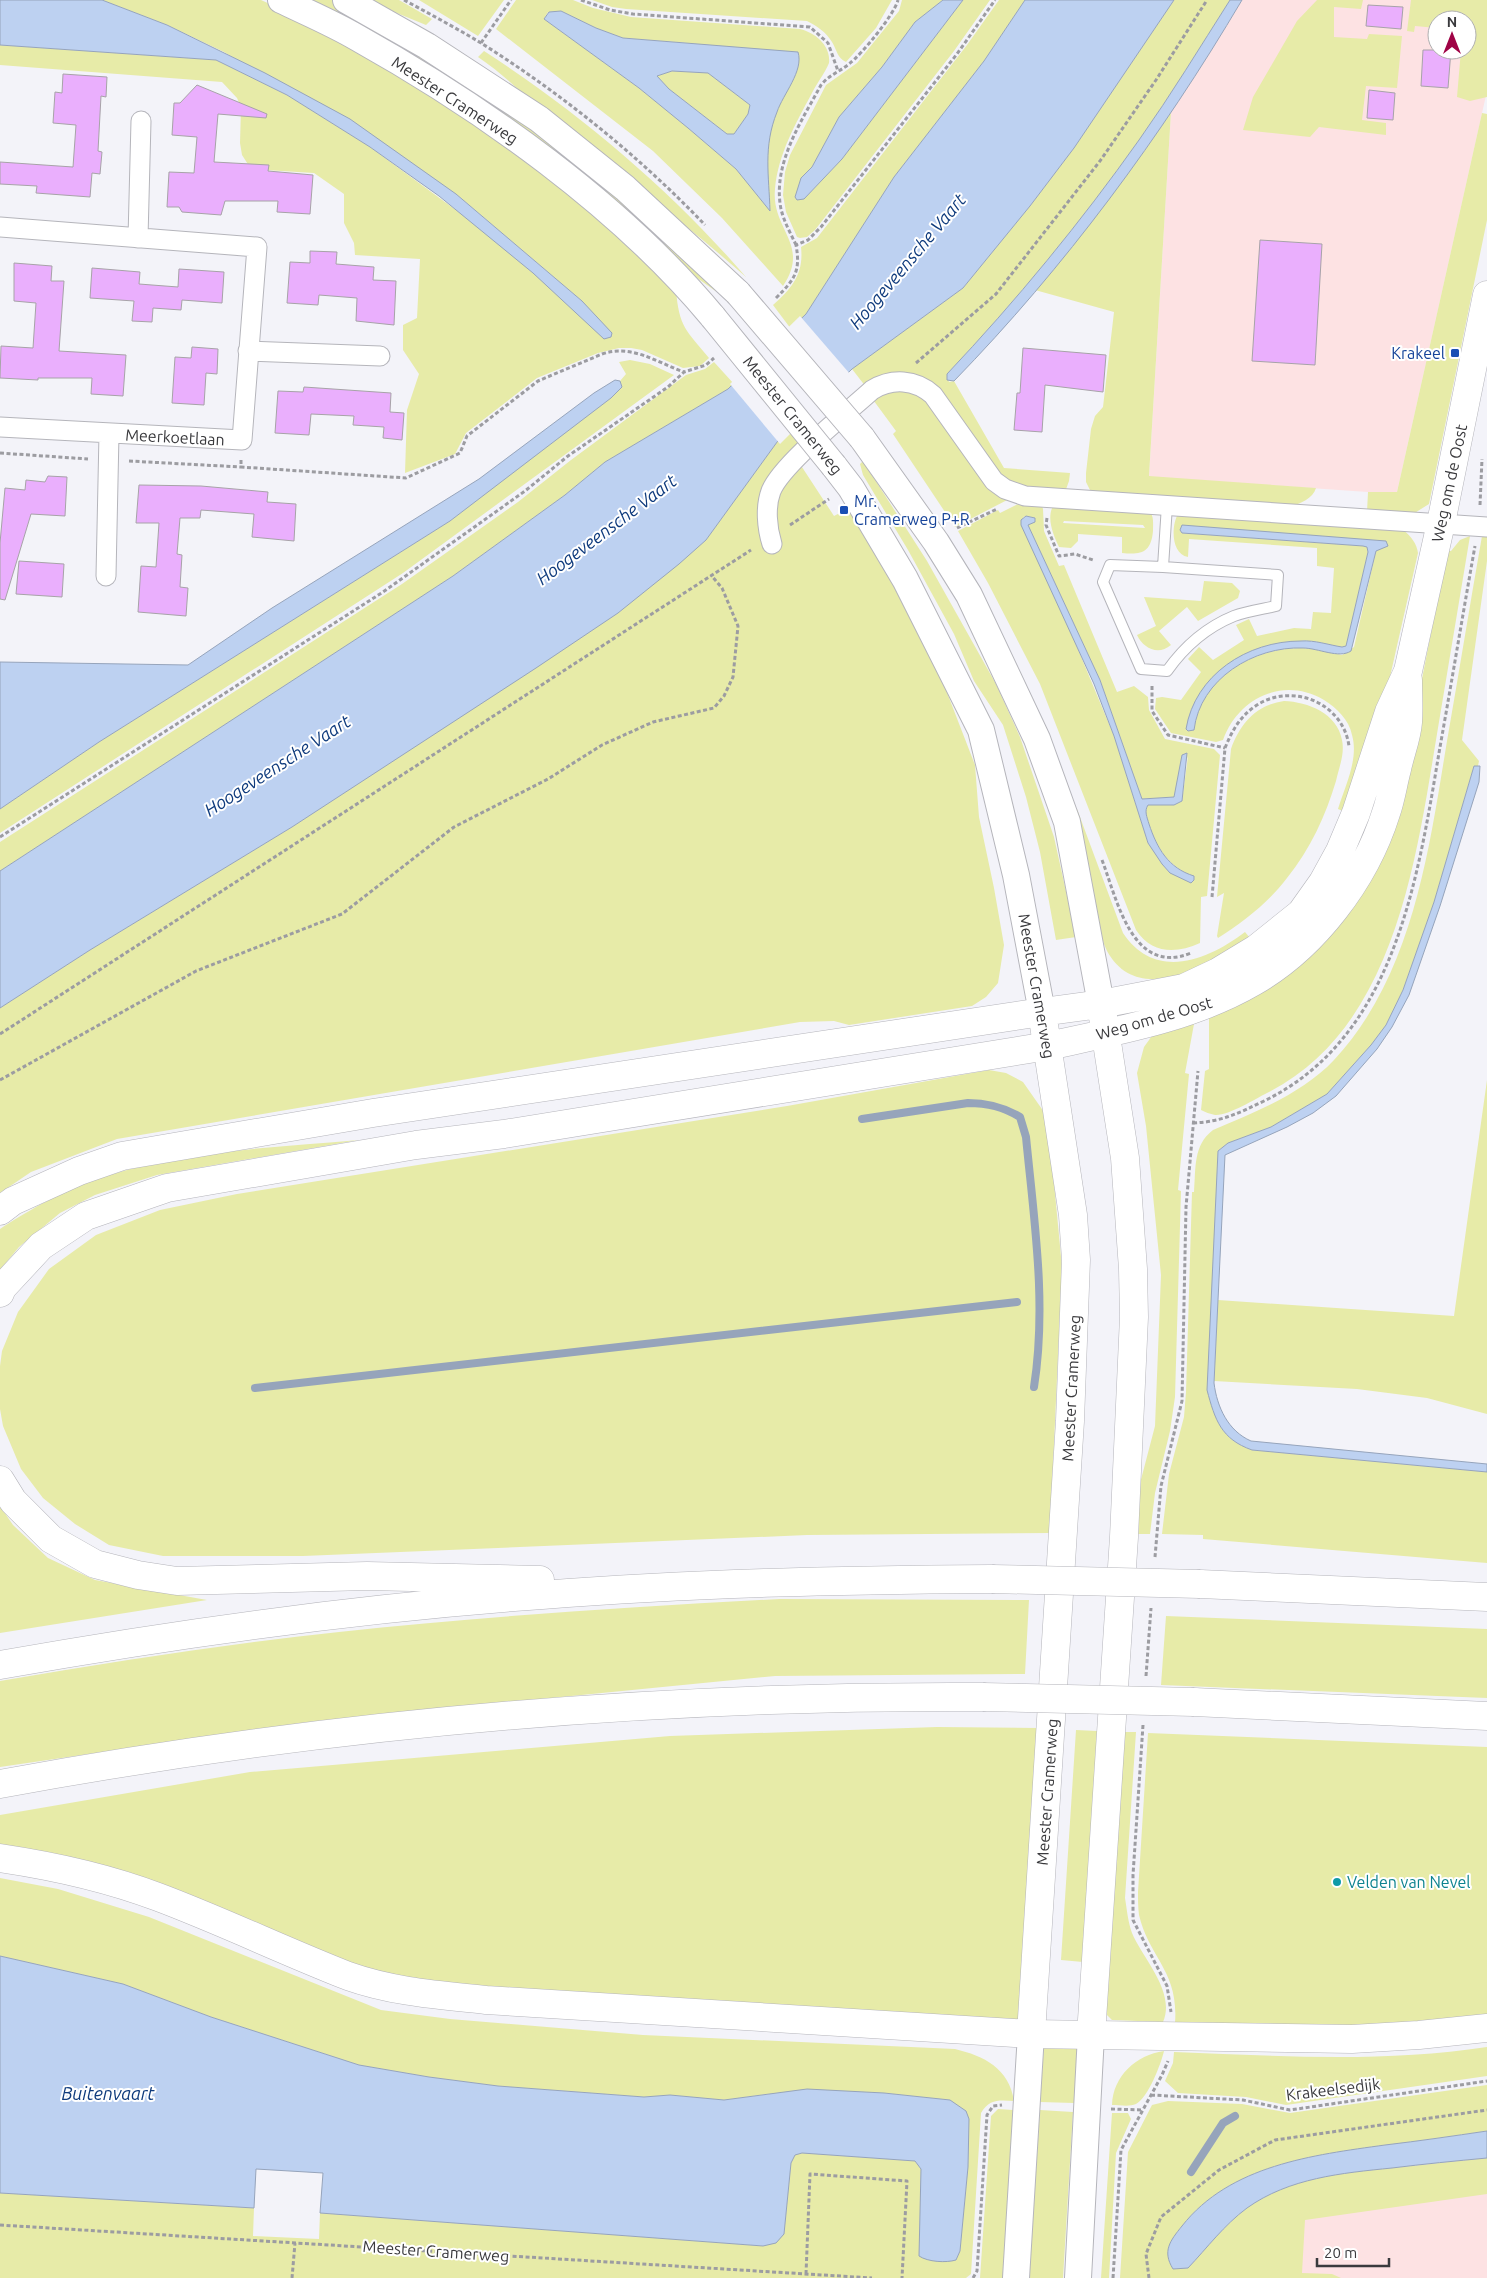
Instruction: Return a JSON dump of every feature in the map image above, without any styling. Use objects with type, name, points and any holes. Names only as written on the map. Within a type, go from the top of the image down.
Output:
[{"type":"main road","name":"Meester Cramerweg","points":[[281,0],[356,36],[493,121],[632,232],[690,289],[852,488],[905,579],[981,730],[1016,875],[1042,1012],[1073,1215],[1076,1260],[1076,1305],[1070,1421],[1016,2278]]},
{"type":"main road","name":"Meester Cramerweg","points":[[346,0],[427,46],[539,119],[625,188],[738,293],[862,438],[936,542],[969,595],[1037,739],[1067,822],[1101,1004],[1125,1158],[1133,1259],[1134,1317],[1124,1537],[1091,2035],[1078,2278]]},
{"type":"main road","name":"Weg om de Oost","points":[[0,1211],[13,1201],[78,1171],[122,1156],[373,1113],[1101,1004],[1184,988],[1218,972],[1256,949],[1301,913],[1323,882],[1340,851],[1356,813],[1389,712],[1408,671],[1441,523],[1487,295]]},
{"type":"main road","name":"Weg om de Oost","points":[[0,1294],[2,1288],[41,1246],[86,1216],[167,1188],[416,1145],[504,1134],[1048,1046],[1106,1033],[1200,1007],[1254,982],[1300,948],[1333,910],[1366,859],[1386,814],[1408,723],[1408,671]]},
{"type":"main road","points":[[0,1480],[13,1501],[51,1539],[95,1564],[138,1575],[167,1579],[367,1576],[743,1584]]},
{"type":"main road","points":[[0,1665],[251,1625],[374,1611],[542,1595],[743,1584],[992,1579],[1200,1584],[1487,1597]]},
{"type":"main road","points":[[0,1784],[197,1751],[294,1738],[602,1708],[756,1700],[876,1696],[983,1697],[1194,1702],[1487,1716]]},
{"type":"main road","points":[[0,1858],[42,1864],[106,1880],[157,1896],[348,1976],[376,1986],[409,1992],[486,2000],[1031,2034],[1352,2039],[1487,2028]]},
{"type":"street","points":[[138,238],[141,120]]},
{"type":"street","name":"Meerkoetlaan","points":[[0,227],[257,246],[242,440],[0,427]]},
{"type":"street","points":[[248,351],[380,356]]},
{"type":"street","points":[[771,541],[769,504],[771,491],[777,481],[796,460],[872,390],[898,382],[918,385],[933,394],[994,481],[1005,489],[1024,496],[1483,527]]},
{"type":"street","name":"Meerkoetlaan","points":[[106,576],[109,434]]},
{"type":"lane","points":[[1162,567],[1167,505]]},
{"type":"lane","points":[[1110,565],[1278,575],[1276,606],[1234,616],[1200,636],[1179,653],[1167,670],[1140,669],[1102,582],[1110,565]]},
{"type":"path","points":[[481,43],[511,0]]},
{"type":"path","points":[[581,0],[610,10],[633,14],[804,25],[816,30],[828,43],[838,71]]},
{"type":"path","points":[[769,304],[794,277],[798,264],[796,245],[782,210],[780,189],[781,175],[790,146],[821,85],[856,58],[892,13],[898,0]]},
{"type":"path","points":[[796,245],[808,240],[821,227],[957,54],[994,0]]},
{"type":"path","points":[[898,382],[903,375],[996,294],[1100,161],[1208,0]]},
{"type":"path","points":[[242,440],[241,467],[406,478],[460,454],[467,436],[538,381],[602,354],[612,351],[634,351],[684,372]]},
{"type":"path","points":[[0,837],[391,586],[525,491],[568,456],[668,387],[684,372],[706,365],[720,352]]},
{"type":"path","name":"Weg om de Oost","points":[[1482,457],[1483,527]]},
{"type":"path","points":[[0,1034],[712,575],[771,541],[835,495]]},
{"type":"path","points":[[956,529],[1024,496]]},
{"type":"path","points":[[1048,497],[1046,525],[1059,556],[1075,554],[1110,565]]},
{"type":"path","points":[[0,1080],[196,971],[342,914],[454,828],[548,779],[602,744],[653,722],[714,708],[724,696],[733,677],[738,626],[722,588],[712,575]]},
{"type":"path","points":[[1151,670],[1152,711],[1168,735],[1226,748]]},
{"type":"path","points":[[1212,897],[1226,748],[1235,725],[1255,706],[1279,696],[1308,697],[1331,710],[1344,729],[1349,751]]},
{"type":"path","points":[[1100,856],[1124,919],[1137,942],[1157,955],[1168,957],[1177,957],[1197,952]]},
{"type":"path","points":[[1155,1558],[1161,1486],[1182,1401],[1186,1207],[1198,1071]]},
{"type":"path","points":[[1146,1677],[1152,1598]]},
{"type":"path","points":[[1114,2278],[1121,2150],[1168,2060],[1170,2035],[1170,1993],[1133,1920],[1133,1875],[1144,1717]]},
{"type":"path","name":"Krakeelsedijk","points":[[1151,2095],[1244,2100],[1290,2110],[1487,2081]]},
{"type":"path","points":[[1149,2278],[1146,2254],[1161,2217],[1218,2170],[1275,2140],[1319,2132],[1487,2110]]},
{"type":"path","points":[[806,2274],[810,2174],[906,2181],[902,2278]]},
{"type":"path","name":"Meester Cramerweg","points":[[0,2225],[872,2278]]},
{"type":"path","points":[[292,2278],[294,2243]]},
{"type":"shaded area","points":[[1242,0],[1487,0],[1487,91],[1397,492],[1368,492],[1149,477],[1171,112]]},
{"type":"shaded area","points":[[1487,2148],[1487,2278],[1172,2278],[1180,2249]]},
{"type":"green space","points":[[102,0],[261,0],[294,15],[430,90],[583,202],[676,290],[679,312],[685,327],[709,358],[700,366],[683,368],[642,350],[631,348],[619,348],[598,353],[537,378],[466,433],[455,454],[405,473],[407,410],[419,374],[403,350],[403,325],[417,318],[420,259],[355,255],[354,243],[344,223],[344,194],[314,173],[251,169],[242,155],[240,143],[241,107],[237,98],[222,82],[0,65],[0,45],[216,60],[287,95],[370,147],[479,227],[533,273],[582,301],[456,194],[224,52],[167,25]]},
{"type":"green space","points":[[300,0],[332,0],[396,36],[600,177],[717,292]]},
{"type":"green space","points":[[365,0],[399,0],[432,19],[426,25]]},
{"type":"green space","points":[[419,0],[504,0],[478,36]]},
{"type":"green space","points":[[516,0],[573,0],[593,8],[631,17],[800,29],[817,37],[828,51],[829,63],[794,127],[780,163],[775,189],[775,203],[778,216],[792,248],[793,259],[791,271],[783,286],[722,218],[653,151],[496,29]],"holes":[[[561,11],[596,28],[623,38],[687,43],[797,70],[776,113],[768,141],[767,167],[770,210],[736,169],[688,128],[639,88],[544,19],[548,12]]]},
{"type":"green space","points":[[592,0],[892,0],[876,28],[846,62],[839,56],[827,35],[807,21],[626,9],[612,7]]},
{"type":"green space","points":[[902,0],[943,0],[915,22],[882,67],[839,117],[812,167],[801,178],[804,199],[842,159],[963,0],[990,0],[954,51],[815,230],[807,237],[797,237],[786,212],[783,195],[785,172],[790,155],[826,85],[857,63],[899,11]]},
{"type":"green space","points":[[999,0],[1025,0],[984,61],[894,177],[806,314],[791,329],[773,305],[786,293],[795,280],[801,265],[801,247],[817,238],[967,45]]},
{"type":"green space","points":[[1174,0],[1230,0],[1151,123],[1117,171],[1023,290],[947,374],[949,382],[954,381],[1004,468],[1070,473],[1065,492],[1021,488],[1005,482],[942,396],[866,387],[852,369],[963,288],[1030,206],[1074,148]]},
{"type":"green space","points":[[1317,0],[1363,0],[1361,9],[1334,7],[1334,37],[1367,39],[1369,34],[1402,36],[1397,88],[1366,86],[1362,120],[1386,123],[1386,135],[1319,127],[1310,137],[1243,130],[1253,97],[1297,21]]},
{"type":"green space","points":[[1411,0],[1487,0],[1487,97],[1470,101],[1457,97],[1460,60],[1477,60],[1477,10],[1427,10],[1427,27],[1415,26],[1414,32],[1407,31]]},
{"type":"green space","points":[[484,51],[555,101],[623,155],[687,213],[746,277],[478,57]]},
{"type":"green space","points":[[672,71],[708,73],[750,105],[748,114],[734,134],[727,134],[669,89],[657,76]]},
{"type":"green space","points":[[1171,112],[1149,476],[1316,488],[1309,498],[1290,507],[1092,494],[1086,482],[1091,429],[1095,416],[1103,407],[1114,312],[1035,290],[1106,203]]},
{"type":"green space","points":[[1482,113],[1487,114],[1487,220],[1429,504],[1413,514],[1367,512],[1368,492],[1397,492]]},
{"type":"green space","points":[[630,360],[650,364],[674,375],[403,573],[0,833],[0,809],[99,742],[450,521],[622,387],[620,381],[626,374],[619,362]]},
{"type":"green space","points":[[714,362],[734,384],[728,389],[605,462],[565,495],[453,576],[0,871],[0,842],[402,584],[518,502],[571,460],[686,375],[705,369]]},
{"type":"green space","points":[[891,389],[920,394],[1011,498],[955,527],[893,434],[896,431],[871,397]]},
{"type":"green space","points":[[793,426],[805,442],[781,467],[778,495],[800,464],[834,516],[849,508],[887,568],[941,677],[975,765],[979,817],[1004,945],[998,983],[986,997],[972,1006],[849,1025],[834,1021],[800,1022],[117,1139],[31,1172],[0,1193],[0,1008],[90,950],[292,827],[618,613],[706,540],[780,438]]},
{"type":"green space","points":[[863,461],[927,561],[996,684],[1020,737],[1054,837],[1076,937],[1056,940],[1040,852],[1026,797],[1003,725],[974,681],[954,634],[908,550],[863,475],[860,464]]},
{"type":"green space","points":[[1024,501],[1041,503],[1044,531],[1059,566],[1064,565],[1117,692],[1134,686],[1148,697],[1149,710],[1165,739],[1214,749],[1220,755],[1207,896],[1201,897],[1200,943],[1182,949],[1165,950],[1149,944],[1136,930],[1040,684],[988,583],[958,531],[998,510],[1000,513]],"holes":[[[1023,517],[1035,518],[1028,525],[1100,680],[1142,799],[1174,797],[1188,756],[1182,801],[1174,805],[1147,805],[1146,812],[1159,848],[1175,866],[1190,875],[1170,873],[1148,843],[1114,736]]]},
{"type":"green space","points":[[1055,503],[1150,511],[1153,531],[1150,544],[1140,553],[1122,553],[1122,537],[1078,534],[1078,541],[1071,548],[1059,547],[1051,525],[1052,508]],"holes":[[[1064,521],[1143,525],[1145,528],[1063,523]]]},
{"type":"green space","points":[[1178,514],[1403,530],[1415,543],[1418,553],[1387,690],[1345,812],[1338,809],[1352,763],[1354,744],[1348,724],[1342,715],[1324,700],[1309,693],[1293,690],[1278,691],[1264,695],[1239,713],[1230,725],[1223,740],[1216,742],[1171,733],[1155,709],[1156,698],[1181,700],[1201,672],[1188,659],[1199,647],[1213,660],[1244,640],[1236,625],[1249,619],[1257,636],[1294,628],[1311,629],[1313,612],[1331,613],[1334,568],[1317,566],[1317,548],[1189,539],[1188,557],[1178,551],[1174,539]],"holes":[[[1180,530],[1380,547],[1376,551],[1354,647],[1342,655],[1306,648],[1283,649],[1247,660],[1231,670],[1206,696],[1198,712],[1194,730],[1187,725],[1193,706],[1203,690],[1229,664],[1246,654],[1282,642],[1306,641],[1346,646],[1368,552],[1367,547],[1363,546],[1182,533]]]},
{"type":"green space","points":[[1470,536],[1420,834],[1408,886],[1392,937],[1372,985],[1345,1028],[1310,1064],[1267,1093],[1220,1115],[1213,1115],[1201,1110],[1205,1071],[1209,1069],[1209,1018],[1194,1024],[1185,1073],[1189,1074],[1178,1190],[1181,1191],[1175,1397],[1170,1431],[1155,1493],[1150,1534],[1135,1534],[1138,1491],[1155,1426],[1161,1275],[1146,1126],[1137,1073],[1144,1047],[1154,1033],[1292,962],[1403,776],[1447,551],[1451,551],[1460,540]]},
{"type":"green space","points":[[1482,536],[1487,536],[1487,561],[1462,740],[1479,761],[1478,766],[1474,766],[1473,769],[1434,902],[1403,990],[1386,1025],[1371,1045],[1327,1094],[1271,1127],[1228,1143],[1218,1151],[1212,1408],[1226,1434],[1237,1443],[1252,1450],[1487,1472],[1487,1563],[1203,1539],[1203,1535],[1162,1534],[1169,1474],[1184,1417],[1192,1192],[1194,1192],[1199,1150],[1202,1143],[1213,1130],[1277,1101],[1308,1083],[1321,1072],[1334,1060],[1361,1026],[1382,990],[1400,950],[1424,867],[1433,825]]},
{"type":"green space","points":[[1204,581],[1232,583],[1240,591],[1238,598],[1198,621],[1187,607],[1159,631],[1171,645],[1161,650],[1156,650],[1143,644],[1137,635],[1156,626],[1144,597],[1201,601]]},
{"type":"green space","points":[[1284,701],[1312,707],[1328,716],[1334,723],[1339,731],[1343,745],[1336,781],[1316,832],[1296,867],[1264,903],[1218,938],[1224,893],[1217,897],[1231,749],[1239,732],[1250,717],[1265,707]]},
{"type":"green space","points":[[1077,809],[1123,933],[1136,948],[1150,957],[1166,961],[1182,961],[1198,958],[1214,951],[1245,932],[1250,938],[1216,959],[1176,976],[1156,979],[1137,977],[1121,968],[1107,951],[1102,938],[1092,884],[1072,810]]},
{"type":"green space","points":[[989,1070],[1006,1073],[1023,1082],[1044,1112],[1054,1183],[1062,1267],[1050,1533],[807,1535],[303,1556],[163,1556],[109,1545],[75,1524],[43,1498],[21,1469],[3,1426],[0,1409],[2,1351],[18,1312],[49,1269],[96,1235],[160,1210],[237,1194],[787,1106]]},
{"type":"green space","points":[[1487,1080],[1487,1414],[1427,1398],[1357,1389],[1214,1381],[1218,1300],[1454,1316]]},
{"type":"green space","points":[[359,1140],[157,1175],[95,1195],[60,1213],[19,1247],[0,1270],[0,1229],[55,1197],[88,1182],[154,1163],[188,1157],[222,1152]]},
{"type":"green space","points":[[0,1506],[13,1525],[48,1558],[95,1580],[207,1600],[0,1633]]},
{"type":"green space","points":[[780,1599],[1029,1600],[1025,1674],[775,1676],[308,1722],[0,1767],[0,1681],[170,1654],[339,1632],[560,1612]]},
{"type":"green space","points":[[1166,1616],[1487,1629],[1487,1698],[1161,1685]]},
{"type":"green space","points":[[937,1727],[1038,1728],[1021,2026],[460,1989],[386,1977],[0,1848],[0,1815],[250,1772],[670,1736]]},
{"type":"green space","points":[[1076,1730],[1097,1731],[1083,1962],[1061,1960]]},
{"type":"green space","points":[[1123,1732],[1136,1732],[1125,1898],[1132,1933],[1162,1988],[1166,2011],[1163,2022],[1112,2020],[1106,2014]]},
{"type":"green space","points":[[1148,1733],[1487,1747],[1487,2018],[1345,2029],[1175,2023],[1175,2005],[1168,1977],[1149,1943],[1139,1915],[1138,1892]]},
{"type":"green space","points":[[0,1878],[58,1889],[149,1917],[381,2010],[450,2019],[643,2035],[955,2049],[976,2055],[994,2065],[1001,2072],[1007,2080],[1014,2101],[995,2101],[987,2105],[981,2113],[971,2274],[966,2278],[0,2278],[0,2193],[254,2208],[253,2236],[319,2239],[320,2213],[763,2246],[784,2234],[791,2163],[795,2155],[802,2153],[915,2161],[921,2169],[919,2256],[956,2260],[960,2251],[968,2167],[969,2119],[950,2100],[884,2093],[768,2094],[724,2100],[670,2095],[644,2097],[498,2086],[359,2065],[211,2017],[123,1984],[0,1956]]},
{"type":"green space","points":[[1044,2045],[1078,2046],[1074,2103],[1040,2102]]},
{"type":"green space","points":[[1487,2047],[1487,2076],[1286,2105],[1246,2097],[1178,2093],[1165,2081],[1173,2063],[1174,2052],[1370,2057],[1448,2052]]},
{"type":"green space","points":[[1164,2051],[1153,2080],[1141,2101],[1130,2105],[1112,2105],[1117,2085],[1128,2069],[1144,2057]]},
{"type":"green space","points":[[1487,2085],[1487,2131],[1327,2154],[1273,2167],[1223,2189],[1201,2206],[1182,2226],[1169,2246],[1168,2257],[1173,2269],[1188,2268],[1223,2229],[1247,2208],[1263,2198],[1298,2183],[1354,2172],[1487,2158],[1487,2194],[1305,2220],[1302,2273],[1332,2274],[1341,2278],[1120,2278],[1128,2152],[1152,2105],[1168,2101],[1242,2104],[1290,2113]]},
{"type":"green space","points":[[998,2109],[1013,2110],[1003,2278],[980,2278],[991,2116]]},
{"type":"green space","points":[[1040,2110],[1073,2112],[1063,2278],[1029,2278]]},
{"type":"green space","points":[[1112,2113],[1128,2113],[1131,2119],[1116,2153],[1109,2278],[1101,2278]]},
{"type":"water","points":[[0,0],[102,0],[167,25],[265,73],[350,119],[456,194],[582,301],[612,333],[611,337],[604,339],[533,273],[439,196],[370,147],[287,95],[216,60],[0,45]]},
{"type":"water","points":[[943,0],[963,0],[842,159],[804,199],[797,200],[795,197],[801,178],[812,167],[839,117],[882,67],[915,22]]},
{"type":"water","name":"Hoogeveensche Vaart","points":[[1025,0],[1174,0],[1074,148],[1030,206],[963,288],[852,369],[780,438],[706,540],[618,613],[292,827],[90,950],[0,1008],[0,871],[453,576],[565,495],[605,462],[728,389],[806,314],[894,177],[984,61]]},
{"type":"water","points":[[1230,0],[1242,0],[1145,151],[1073,246],[1034,293],[954,381],[947,380],[947,374],[1047,260],[1117,171],[1162,106]]},
{"type":"water","points":[[561,11],[596,28],[623,38],[798,52],[799,59],[796,75],[777,112],[770,137],[768,161],[770,211],[736,169],[688,128],[639,88],[544,19],[549,12]],"holes":[[[672,71],[708,73],[750,105],[748,114],[734,134],[727,134],[669,89],[657,76]]]},
{"type":"water","points":[[615,380],[620,381],[622,387],[611,398],[450,521],[99,742],[0,809],[0,662],[188,665],[272,608],[479,479],[594,393]]},
{"type":"water","points":[[1026,516],[1035,518],[1035,522],[1028,525],[1100,680],[1142,799],[1174,797],[1182,755],[1187,753],[1182,801],[1174,805],[1148,805],[1146,812],[1152,833],[1160,849],[1177,868],[1194,876],[1194,880],[1191,883],[1170,873],[1148,843],[1114,736],[1094,684],[1021,525],[1021,520]]},
{"type":"water","points":[[1182,525],[1386,541],[1388,546],[1376,551],[1351,651],[1341,654],[1309,648],[1284,649],[1266,653],[1249,660],[1232,669],[1218,681],[1207,695],[1198,712],[1194,730],[1188,731],[1186,729],[1191,710],[1200,692],[1212,677],[1243,655],[1262,647],[1281,643],[1306,641],[1346,646],[1368,552],[1367,547],[1363,546],[1182,533],[1180,530]]},
{"type":"water","points":[[1474,766],[1480,766],[1479,782],[1440,906],[1409,995],[1392,1027],[1377,1049],[1336,1096],[1313,1113],[1287,1127],[1225,1155],[1214,1383],[1221,1409],[1230,1425],[1243,1437],[1251,1441],[1487,1464],[1487,1472],[1252,1450],[1241,1445],[1226,1434],[1213,1410],[1207,1390],[1218,1151],[1228,1143],[1271,1127],[1327,1094],[1371,1045],[1386,1025],[1403,990],[1434,902]]},
{"type":"water","name":"Buitenvaart","points":[[0,1956],[123,1984],[211,2017],[359,2065],[429,2077],[498,2086],[644,2097],[670,2095],[724,2100],[807,2089],[884,2093],[950,2100],[966,2111],[969,2119],[968,2167],[960,2251],[956,2260],[952,2261],[932,2261],[919,2256],[921,2169],[915,2161],[802,2153],[795,2155],[791,2163],[784,2234],[776,2243],[763,2246],[320,2213],[323,2173],[256,2169],[254,2208],[0,2193]]},
{"type":"water","points":[[1487,2131],[1487,2158],[1354,2172],[1298,2183],[1280,2190],[1247,2208],[1223,2229],[1188,2268],[1173,2269],[1170,2263],[1168,2257],[1169,2246],[1182,2226],[1202,2205],[1224,2189],[1248,2176],[1274,2166],[1330,2153]]},
{"type":"pier","points":[[800,316],[850,374],[780,444],[730,384]]},
{"type":"building","points":[[1368,5],[1403,7],[1401,29],[1366,26]]},
{"type":"building","points":[[1423,50],[1427,50],[1427,60],[1450,60],[1448,88],[1421,86]]},
{"type":"building","points":[[63,74],[107,77],[106,97],[101,96],[98,151],[102,152],[100,174],[92,173],[90,197],[36,193],[37,186],[0,184],[0,162],[73,167],[76,125],[53,123],[55,92],[62,93]]},
{"type":"building","points":[[197,85],[267,114],[266,118],[218,114],[214,162],[269,165],[268,171],[313,175],[310,214],[277,212],[278,201],[225,201],[221,215],[182,212],[179,207],[167,207],[169,172],[194,173],[197,137],[172,135],[174,103],[180,103]]},
{"type":"building","points":[[1369,90],[1395,93],[1393,120],[1367,118]]},
{"type":"building","points":[[1260,240],[1322,244],[1315,365],[1252,361]]},
{"type":"building","points":[[310,251],[337,252],[336,264],[374,267],[373,280],[396,281],[394,325],[356,321],[357,298],[319,295],[318,305],[287,303],[290,262],[310,263]]},
{"type":"building","points":[[14,263],[52,266],[51,281],[64,281],[59,351],[126,355],[123,396],[91,394],[92,378],[38,378],[38,380],[0,378],[1,346],[33,348],[36,303],[14,301]]},
{"type":"building","points":[[92,268],[140,272],[139,284],[178,287],[179,269],[224,272],[222,303],[182,300],[181,310],[153,308],[152,322],[132,321],[134,301],[90,298]]},
{"type":"building","points":[[192,347],[218,349],[217,374],[206,373],[204,405],[172,403],[175,357],[191,358]]},
{"type":"building","points":[[1023,348],[1106,355],[1103,392],[1045,385],[1042,432],[1014,430],[1017,393],[1020,393]]},
{"type":"building","points":[[304,387],[391,393],[390,412],[404,413],[402,440],[383,438],[384,427],[353,425],[354,416],[311,414],[309,435],[275,433],[278,391],[303,392]]},
{"type":"building","points":[[48,476],[67,477],[65,516],[31,514],[5,600],[0,599],[0,543],[5,488],[25,490],[26,480],[45,482]]},
{"type":"building","points":[[139,485],[201,486],[268,492],[267,502],[296,504],[294,541],[252,537],[254,514],[201,510],[200,518],[180,518],[177,554],[182,555],[180,587],[188,588],[186,616],[138,612],[141,566],[156,567],[159,523],[136,523]]},
{"type":"building","points":[[19,561],[64,564],[62,597],[16,594]]},
{"type":"waterway","points":[[862,1119],[968,1103],[995,1106],[1020,1117],[1026,1137],[1038,1262],[1039,1325],[1034,1387]]},
{"type":"waterway","points":[[255,1388],[1017,1302]]},
{"type":"waterway","points":[[1191,2172],[1223,2123],[1235,2116]]},
{"type":"place","name":"Krakeel","points":[[1455,353]]},
{"type":"place","name":"Mr. Cramerweg P+R","points":[[844,510]]},
{"type":"place","name":"Velden van Nevel","points":[[1337,1882]]}]
